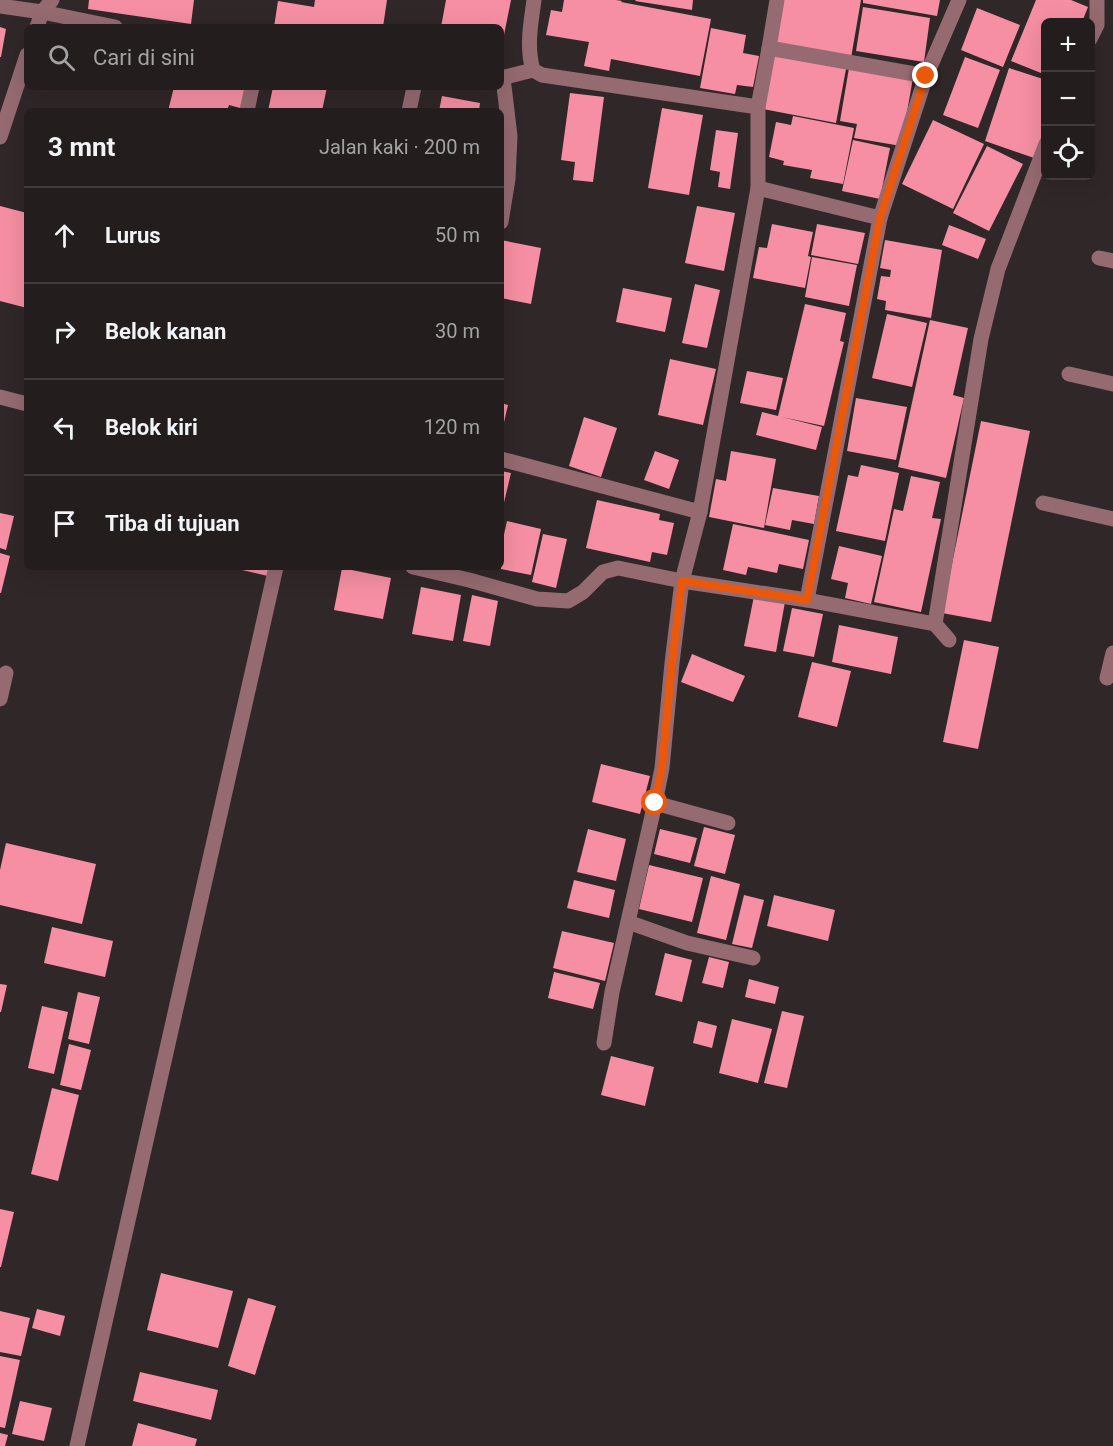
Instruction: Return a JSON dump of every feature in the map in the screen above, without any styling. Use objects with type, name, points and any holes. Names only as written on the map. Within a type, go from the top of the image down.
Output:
[{"type":"street","points":[[534,0],[529,58],[533,70],[542,75],[758,107]]},
{"type":"street","points":[[604,1043],[612,992],[662,768],[682,581],[700,512],[758,188],[758,107],[777,0]]},
{"type":"street","points":[[807,600],[880,218],[926,76],[959,0]]},
{"type":"street","points":[[1095,29],[1097,0]]},
{"type":"street","points":[[0,6],[100,24]]},
{"type":"street","points":[[769,48],[926,76]]},
{"type":"street","points":[[0,137],[24,64]]},
{"type":"street","points":[[504,77],[533,70]]},
{"type":"street","points":[[248,108],[251,90]]},
{"type":"street","points":[[410,108],[413,90]]},
{"type":"street","points":[[504,90],[510,136],[508,179],[504,204]]},
{"type":"street","points":[[936,624],[981,339],[998,269],[1041,157]]},
{"type":"street","points":[[758,188],[880,218]]},
{"type":"street","points":[[1069,374],[1113,384]]},
{"type":"street","points":[[0,397],[24,403]]},
{"type":"street","points":[[504,460],[700,512]]},
{"type":"street","points":[[1042,503],[1113,519]]},
{"type":"street","points":[[426,570],[537,599],[568,601],[583,592],[603,572],[618,568],[936,624],[949,640]]},
{"type":"street","points":[[77,1446],[275,570]]},
{"type":"street","points":[[1107,678],[1113,653]]},
{"type":"street","points":[[0,699],[6,673]]},
{"type":"street","points":[[655,803],[728,823]]},
{"type":"street","points":[[628,922],[687,943],[753,958]]},
{"type":"building","points":[[89,0],[194,0],[191,24],[88,9]]},
{"type":"building","points":[[315,0],[387,0],[383,24],[274,24],[278,1],[314,7]]},
{"type":"building","points":[[446,0],[511,0],[504,35],[504,24],[442,24]]},
{"type":"building","points":[[564,0],[616,0],[711,19],[700,76],[611,59],[609,71],[584,66],[589,42],[546,35],[551,10],[562,12]]},
{"type":"building","points":[[636,0],[693,0],[692,10]]},
{"type":"building","points":[[784,0],[861,0],[851,58],[776,45]]},
{"type":"building","points":[[863,0],[940,0],[937,16],[863,3]]},
{"type":"building","points":[[1036,0],[1071,0],[1088,7],[1084,18],[1041,18],[1041,73],[1011,61]]},
{"type":"building","points":[[863,7],[930,18],[924,62],[856,51]]},
{"type":"building","points":[[977,8],[1020,25],[1003,67],[961,50]]},
{"type":"building","points":[[0,27],[6,29],[1,57],[0,57]]},
{"type":"building","points":[[711,28],[746,35],[743,53],[759,56],[753,87],[737,85],[735,94],[700,88]]},
{"type":"building","points":[[774,55],[846,69],[836,123],[763,109]]},
{"type":"building","points":[[965,57],[1000,70],[978,128],[943,115]]},
{"type":"building","points":[[849,68],[913,78],[901,146],[854,138],[857,124],[840,121]]},
{"type":"building","points":[[1009,68],[1041,78],[1041,138],[1034,158],[985,141]]},
{"type":"building","points":[[173,90],[248,90],[244,108],[229,105],[228,108],[169,108]]},
{"type":"building","points":[[272,90],[326,90],[323,108],[269,108]]},
{"type":"building","points":[[570,93],[604,97],[593,182],[573,180],[575,162],[561,160]]},
{"type":"building","points":[[442,96],[480,103],[479,108],[440,108]]},
{"type":"building","points":[[662,108],[703,115],[689,195],[648,188]]},
{"type":"building","points":[[793,116],[854,128],[843,184],[810,178],[812,170],[783,165],[784,161],[769,157],[776,122],[791,125]]},
{"type":"building","points":[[933,120],[984,144],[953,209],[902,184]]},
{"type":"building","points":[[716,130],[738,133],[730,189],[718,187],[720,172],[710,170]]},
{"type":"building","points":[[853,140],[890,148],[880,199],[842,191]]},
{"type":"building","points":[[987,146],[1023,164],[989,231],[953,213]]},
{"type":"building","points":[[0,206],[24,212],[24,307],[0,301]]},
{"type":"building","points":[[697,206],[735,213],[724,271],[685,263]]},
{"type":"building","points":[[772,224],[813,232],[805,288],[753,278],[759,247],[767,248]]},
{"type":"building","points":[[817,224],[865,233],[858,264],[811,255]]},
{"type":"building","points":[[949,225],[986,239],[978,259],[942,245]]},
{"type":"building","points":[[885,240],[942,250],[931,318],[885,310],[886,301],[877,299],[881,276],[890,277],[891,270],[880,268]]},
{"type":"building","points":[[504,241],[541,248],[531,304],[504,299]]},
{"type":"building","points":[[812,257],[857,265],[849,306],[805,297]]},
{"type":"building","points":[[695,284],[720,290],[707,348],[682,343]]},
{"type":"building","points":[[623,288],[672,298],[665,332],[616,322]]},
{"type":"building","points":[[805,304],[846,313],[840,341],[844,342],[824,426],[782,417],[822,427],[816,450],[756,435],[762,412],[778,416]]},
{"type":"building","points":[[887,314],[927,323],[912,387],[872,378]]},
{"type":"building","points":[[930,320],[968,328],[953,395],[964,398],[946,478],[898,467]]},
{"type":"building","points":[[670,359],[716,369],[703,425],[658,415]]},
{"type":"building","points":[[747,371],[783,378],[776,410],[740,403]]},
{"type":"building","points":[[856,398],[907,407],[896,460],[847,451]]},
{"type":"building","points":[[504,404],[508,405],[504,422]]},
{"type":"building","points":[[584,417],[617,428],[601,477],[569,466]]},
{"type":"building","points":[[981,421],[1030,431],[991,622],[942,613]]},
{"type":"building","points":[[655,451],[679,460],[669,489],[644,480]]},
{"type":"building","points":[[731,451],[776,459],[764,528],[709,517],[716,479],[726,481]]},
{"type":"building","points":[[861,465],[899,473],[885,541],[836,531],[848,475],[858,477]]},
{"type":"building","points":[[504,472],[511,473],[504,503]]},
{"type":"building","points":[[911,476],[940,482],[932,518],[941,519],[921,612],[874,602],[894,509],[903,511]]},
{"type":"building","points":[[773,488],[819,496],[814,524],[792,520],[790,530],[765,525]]},
{"type":"building","points":[[597,500],[660,514],[659,520],[674,523],[667,555],[652,552],[650,562],[586,548]]},
{"type":"building","points":[[0,513],[14,516],[6,550],[0,548]]},
{"type":"building","points":[[507,521],[541,529],[531,575],[504,570],[504,534]]},
{"type":"building","points":[[733,524],[809,540],[803,569],[779,564],[777,573],[748,567],[746,575],[723,570]]},
{"type":"building","points":[[543,534],[567,539],[556,588],[532,582]]},
{"type":"building","points":[[839,546],[882,556],[871,604],[845,598],[848,583],[831,579]]},
{"type":"building","points":[[0,553],[10,556],[1,593],[0,593]]},
{"type":"building","points":[[242,570],[274,570],[272,577]]},
{"type":"building","points":[[342,570],[391,578],[383,619],[334,610]]},
{"type":"building","points":[[421,587],[461,595],[453,641],[412,634]]},
{"type":"building","points":[[472,595],[498,601],[490,646],[463,641]]},
{"type":"building","points":[[754,596],[785,602],[776,652],[744,646]]},
{"type":"building","points":[[792,608],[823,614],[814,657],[783,651]]},
{"type":"building","points":[[839,625],[898,637],[891,674],[832,662]]},
{"type":"building","points":[[964,640],[999,647],[978,749],[943,742]]},
{"type":"building","points":[[692,654],[745,676],[733,702],[681,682]]},
{"type":"building","points":[[812,662],[851,671],[837,727],[798,717]]},
{"type":"building","points":[[601,764],[650,776],[640,814],[592,802]]},
{"type":"building","points":[[704,827],[735,835],[725,874],[694,866]]},
{"type":"building","points":[[588,829],[626,839],[616,881],[577,872]]},
{"type":"building","points":[[660,829],[697,838],[690,863],[654,854]]},
{"type":"building","points":[[6,843],[96,864],[82,924],[0,905],[0,870]]},
{"type":"building","points":[[649,865],[703,878],[692,922],[639,909]]},
{"type":"building","points":[[711,876],[740,884],[726,940],[697,933]]},
{"type":"building","points":[[574,880],[615,890],[609,918],[567,908]]},
{"type":"building","points":[[744,895],[764,900],[752,948],[732,944]]},
{"type":"building","points":[[774,895],[835,910],[828,941],[767,926]]},
{"type":"building","points":[[52,927],[113,941],[105,977],[44,963]]},
{"type":"building","points":[[562,931],[614,943],[605,981],[553,968]]},
{"type":"building","points":[[665,953],[692,960],[682,1002],[655,995]]},
{"type":"building","points":[[709,957],[729,962],[723,988],[702,983]]},
{"type":"building","points":[[554,972],[600,983],[593,1009],[548,998]]},
{"type":"building","points":[[749,979],[779,987],[775,1004],[745,997]]},
{"type":"building","points":[[0,984],[7,985],[1,1012],[0,1012]]},
{"type":"building","points":[[78,992],[100,997],[89,1044],[68,1039]]},
{"type":"building","points":[[42,1006],[68,1012],[54,1074],[28,1068]]},
{"type":"building","points":[[782,1011],[804,1016],[787,1088],[764,1083]]},
{"type":"building","points":[[732,1019],[772,1029],[758,1083],[719,1073]]},
{"type":"building","points":[[698,1021],[717,1026],[712,1048],[693,1043]]},
{"type":"building","points":[[69,1044],[91,1050],[81,1090],[60,1085]]},
{"type":"building","points":[[611,1056],[654,1067],[645,1106],[601,1095]]},
{"type":"building","points":[[52,1088],[79,1095],[58,1181],[31,1174]]},
{"type":"building","points":[[0,1209],[14,1212],[1,1267],[0,1267]]},
{"type":"building","points":[[161,1273],[233,1291],[218,1348],[147,1330]]},
{"type":"building","points":[[248,1298],[276,1306],[255,1375],[228,1366]]},
{"type":"building","points":[[37,1309],[65,1316],[60,1336],[32,1328]]},
{"type":"building","points":[[0,1311],[30,1318],[21,1356],[0,1352]]},
{"type":"building","points":[[0,1356],[20,1360],[5,1428],[0,1427]]},
{"type":"building","points":[[140,1372],[218,1390],[211,1420],[133,1401]]},
{"type":"building","points":[[20,1401],[52,1408],[44,1441],[12,1434]]},
{"type":"building","points":[[138,1423],[197,1439],[195,1446],[132,1446]]},
{"type":"building","points":[[0,1433],[8,1435],[5,1446],[0,1446]]},
{"type":"route","points":[[655,803],[662,768],[682,581],[807,600],[880,218],[926,76]]}]
